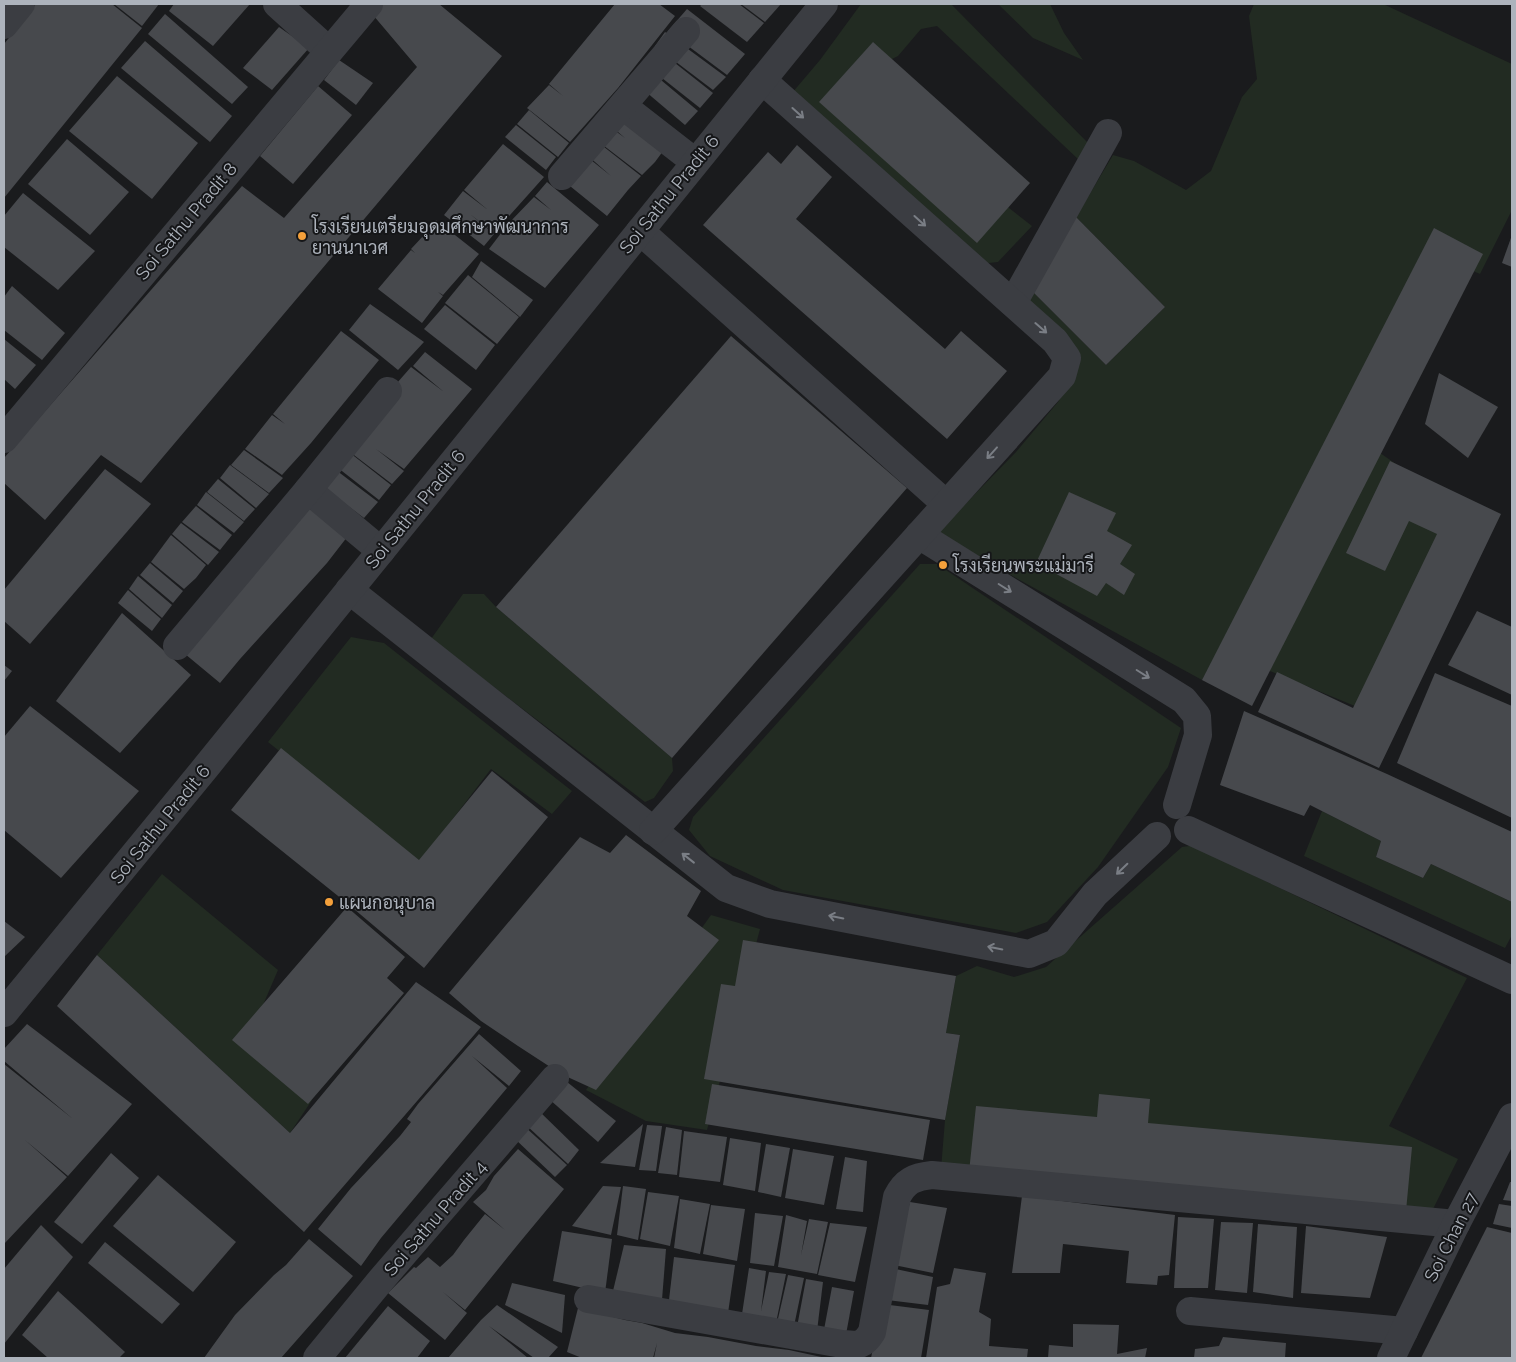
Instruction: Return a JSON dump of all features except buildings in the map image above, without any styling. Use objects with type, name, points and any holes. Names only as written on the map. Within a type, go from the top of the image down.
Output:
[{"type":"street","points":[[4,25],[21,4]]},
{"type":"street","points":[[277,4],[330,51]]},
{"type":"street","name":"Soi Sathu Pradit 8","points":[[4,439],[369,4]]},
{"type":"street","name":"Soi Sathu Pradit 6","points":[[4,1013],[193,783],[824,4]]},
{"type":"street","points":[[562,176],[686,31]]},
{"type":"street","points":[[653,831],[1062,376],[1067,358],[1055,341],[762,80]]},
{"type":"street","points":[[623,106],[695,162]]},
{"type":"street","points":[[1013,303],[1108,132]]},
{"type":"street","points":[[640,231],[946,504]]},
{"type":"street","points":[[177,646],[388,391]]},
{"type":"street","points":[[308,490],[381,551]]},
{"type":"street","points":[[919,535],[1184,700],[1197,716],[1198,735],[1177,805]]},
{"type":"street","points":[[349,590],[726,888],[770,904],[1029,954],[1056,943],[1096,894],[1157,836]]},
{"type":"street","points":[[1164,805],[1177,805],[1186,813],[1189,824],[1188,830],[1185,835],[1168,842],[1162,840],[1153,831],[1152,818],[1154,813],[1164,805]]},
{"type":"street","points":[[1188,830],[1512,980]]},
{"type":"street","name":"Soi Sathu Pradit 4","points":[[317,1358],[381,1280],[555,1078]]},
{"type":"street","name":"Soi Chan 27","points":[[1391,1358],[1456,1224],[1512,1117]]},
{"type":"street","points":[[588,1299],[842,1344],[858,1345],[866,1341],[872,1332],[897,1197],[902,1186],[912,1179],[932,1175],[1456,1224]]},
{"type":"street","points":[[1190,1311],[1404,1331]]},
{"type":"shaded area","points":[[861,4],[951,4],[1089,144],[1079,160],[937,26],[921,29],[898,56],[880,65],[882,81],[1009,208],[1032,226],[998,262],[979,264],[792,93],[820,60]]},
{"type":"shaded area","points":[[998,4],[1050,4],[1064,33],[1083,60],[1033,38]]},
{"type":"shaded area","points":[[1254,4],[1383,4],[1512,64],[1512,210],[1480,274],[1434,254],[1202,680],[936,534],[1016,452],[1058,402],[1075,372],[1028,299],[1032,291],[1106,365],[1165,307],[1076,217],[1113,155],[1134,161],[1186,190],[1211,171],[1242,97],[1257,79],[1249,16]]},
{"type":"shaded area","points":[[1370,446],[1471,516],[1367,711],[1260,667]]},
{"type":"shaded area","points":[[920,564],[937,564],[1181,728],[1168,767],[1098,867],[1047,922],[1016,933],[783,890],[710,856],[689,830],[693,817]]},
{"type":"shaded area","points":[[463,594],[484,594],[496,607],[672,758],[673,771],[654,798],[645,802],[431,639]]},
{"type":"shaded area","points":[[351,637],[384,643],[572,791],[552,814],[491,769],[419,863],[268,742]]},
{"type":"shaded area","points":[[1322,811],[1381,841],[1376,857],[1423,878],[1431,864],[1512,902],[1512,935],[1505,948],[1304,856]]},
{"type":"shaded area","points":[[1196,845],[1255,876],[1467,978],[1389,1126],[1458,1159],[1429,1217],[941,1169],[945,1120],[960,1035],[946,1033],[956,976],[977,966],[1014,977],[1046,967],[1182,847]]},
{"type":"shaded area","points":[[162,874],[278,970],[248,1040],[312,1100],[290,1133],[97,955]]},
{"type":"shaded area","points":[[711,915],[760,929],[707,1130],[646,1121],[586,1090]]},
{"type":"place","name":"โรงเรียนเตรียมอุดมศึกษาพัฒนาการ ยานนาเวศ","points":[[302,236]]},
{"type":"place","name":"โรงเรียนพระแม่มารี","points":[[943,565]]},
{"type":"place","name":"แผนกอนุบาล","points":[[329,902]]}]
